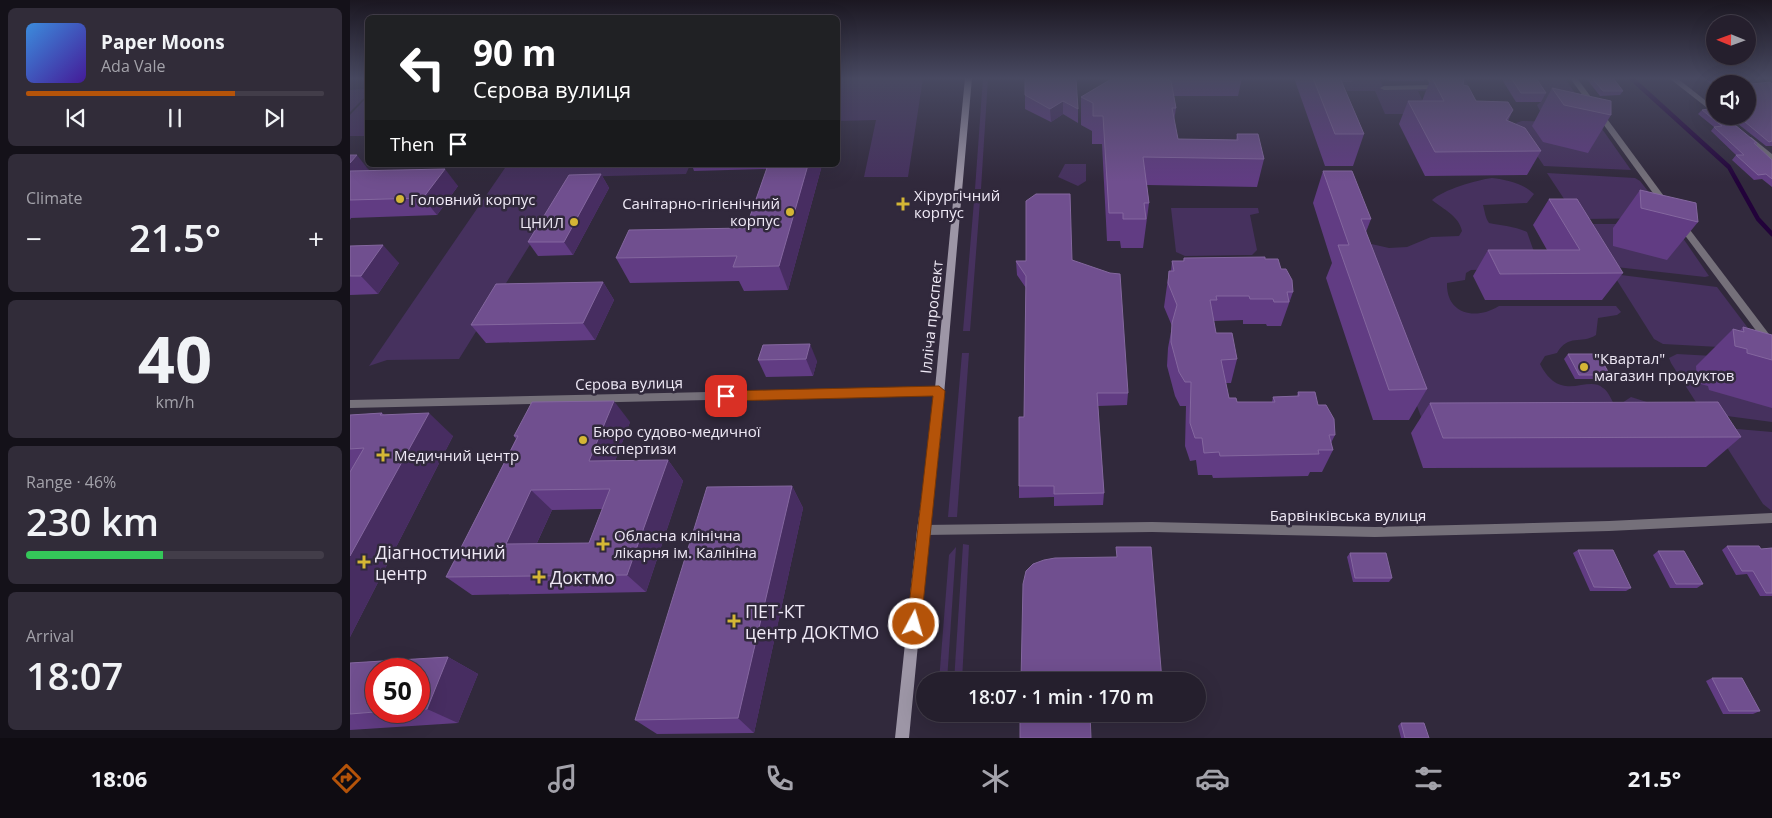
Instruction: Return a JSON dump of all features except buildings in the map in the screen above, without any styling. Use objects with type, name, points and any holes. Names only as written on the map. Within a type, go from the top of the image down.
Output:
[{"type":"main road","name":"Ілліча проспект","points":[[902,738],[939,391],[966,112]]},
{"type":"street","points":[[1597,112],[1772,345]]},
{"type":"street","points":[[1742,134],[1772,158]]},
{"type":"street","name":"Сєрова вулиця","points":[[350,404],[939,391]]},
{"type":"street","name":"Барвінківська вулиця","points":[[924,530],[1152,527],[1375,532],[1609,526],[1772,518]]},
{"type":"shaded area","points":[[352,112],[365,112],[365,136],[350,136],[350,115]]},
{"type":"shaded area","points":[[840,112],[918,112],[908,177],[864,177],[876,120],[840,121]]},
{"type":"shaded area","points":[[981,112],[986,112],[981,189],[975,189]]},
{"type":"shaded area","points":[[1384,112],[1428,112],[1429,114],[1385,114]]},
{"type":"shaded area","points":[[1522,121],[1593,123],[1600,126],[1631,170],[1544,166],[1517,126],[1516,123]]},
{"type":"shaded area","points":[[1065,164],[1086,164],[1086,181],[1078,186],[1058,177]]},
{"type":"shaded area","points":[[506,167],[689,167],[686,174],[572,177],[459,359],[387,360],[369,366]]},
{"type":"shaded area","points":[[1547,173],[1635,178],[1640,181],[1666,214],[1662,218],[1583,219],[1574,214]]},
{"type":"shaded area","points":[[1492,178],[1520,185],[1534,194],[1527,203],[1483,205],[1489,223],[1513,227],[1527,232],[1533,249],[1544,263],[1537,268],[1471,270],[1466,273],[1465,280],[1447,283],[1451,302],[1464,312],[1472,313],[1490,311],[1499,306],[1616,306],[1621,312],[1617,315],[1598,318],[1596,335],[1566,343],[1557,353],[1545,356],[1540,364],[1548,376],[1556,383],[1565,386],[1597,385],[1606,391],[1614,404],[1619,405],[1631,397],[1650,403],[1423,422],[1366,269],[1367,243],[1389,248],[1407,247],[1431,237],[1459,236],[1462,231],[1458,221],[1432,200],[1460,186]]},
{"type":"shaded area","points":[[974,201],[980,201],[970,331],[963,331]]},
{"type":"shaded area","points":[[1171,208],[1258,208],[1259,213],[1250,215],[1257,250],[1252,255],[1185,256],[1176,252]]},
{"type":"shaded area","points":[[1591,224],[1668,224],[1676,228],[1709,276],[1616,267]]},
{"type":"shaded area","points":[[1613,274],[1717,287],[1760,344],[1757,349],[1663,344],[1654,339]]},
{"type":"shaded area","points":[[962,353],[969,353],[957,517],[948,517]]},
{"type":"shaded area","points":[[1677,354],[1772,360],[1772,422],[1712,414],[1699,407],[1671,363],[1669,358]]},
{"type":"shaded area","points":[[1714,427],[1772,432],[1772,511],[1763,504]]},
{"type":"shaded area","points":[[963,544],[969,545],[962,672],[955,672]]},
{"type":"shaded area","points":[[956,547],[948,672],[940,672],[949,555]]},
{"type":"waterway","points":[[1669,112],[1729,167],[1758,219],[1772,234]]},
{"type":"place","name":"Головний корпус","points":[[400,199]]},
{"type":"place","name":"Хірургічний корпус","points":[[903,204]]},
{"type":"place","name":"Санітарно-гігієнічний корпус","points":[[790,212]]},
{"type":"place","name":"ЦНИЛ","points":[[574,222]]},
{"type":"place","name":"\"Квартал\" магазин продуктов","points":[[1584,367]]},
{"type":"place","name":"Бюро судово-медичної експертизи","points":[[583,440]]},
{"type":"place","name":"Медичний центр","points":[[383,455]]},
{"type":"place","name":"Обласна клінічна лікарня ім. Калініна","points":[[603,544]]},
{"type":"place","name":"Діагностичний центр","points":[[364,562]]},
{"type":"place","name":"Доктмо","points":[[539,577]]},
{"type":"place","name":"ПЕТ-КТ центр ДОКТМО","points":[[734,621]]},
{"type":"route","points":[[726,396],[939,391],[914,624]]}]
